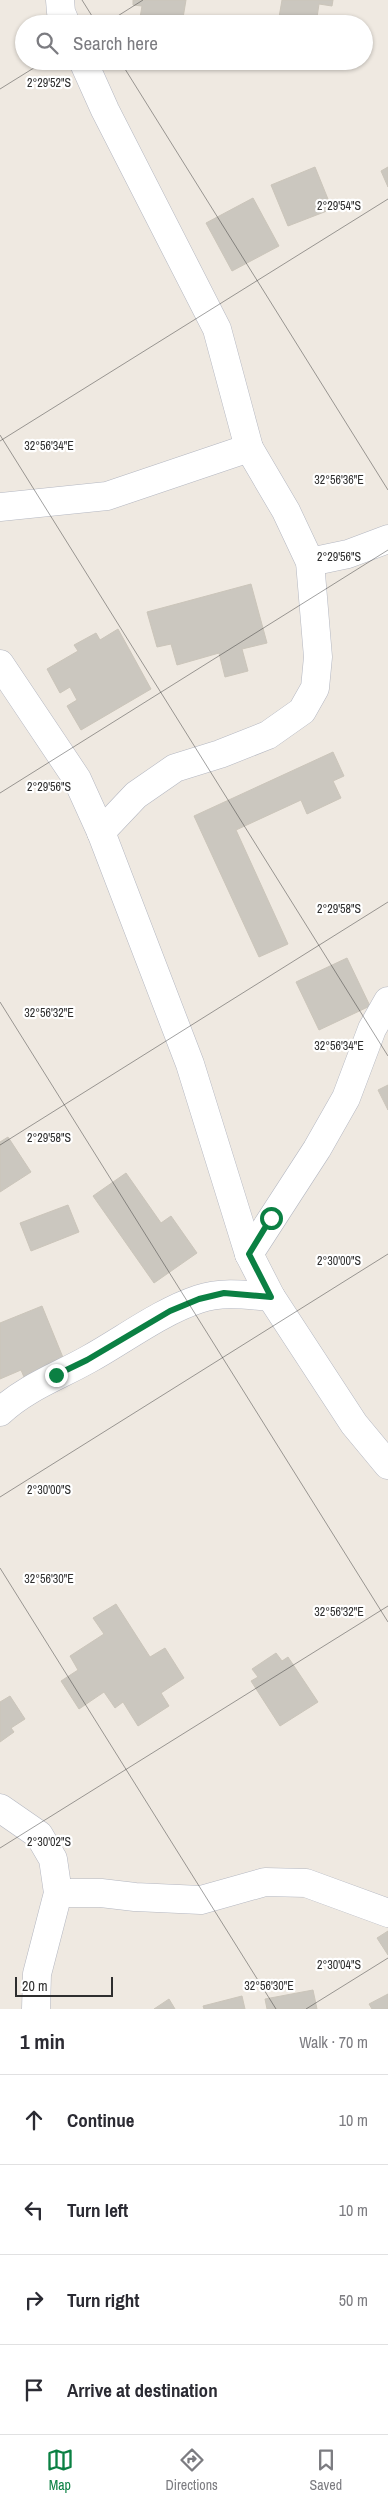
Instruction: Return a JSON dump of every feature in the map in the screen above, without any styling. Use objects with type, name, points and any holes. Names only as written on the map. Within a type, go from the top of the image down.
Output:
[{"type":"street","points":[[60,0],[62,15]]},
{"type":"street","points":[[87,70],[105,110],[216,329],[249,448],[281,503],[310,562],[318,657],[315,688],[302,711],[268,735],[220,754],[175,768],[136,795],[101,832]]},
{"type":"street","points":[[0,507],[107,496],[249,448]]},
{"type":"street","points":[[310,562],[348,554],[388,539]]},
{"type":"street","points":[[0,664],[77,779],[101,832],[190,1064],[249,1254],[271,1297],[354,1424],[388,1465]]},
{"type":"street","points":[[249,1254],[317,1149],[346,1098],[372,1029],[388,1001]]},
{"type":"street","points":[[0,1412],[42,1383],[87,1360],[170,1311],[199,1299],[224,1293],[271,1297]]},
{"type":"street","points":[[0,1808],[39,1835],[53,1859],[58,1893],[38,1974],[36,2009]]},
{"type":"street","points":[[58,1893],[101,1893],[134,1897],[201,1900],[266,1882],[306,1883],[388,1912]]},
{"type":"building","points":[[133,0],[186,0],[184,15],[140,15],[142,6],[133,5]]},
{"type":"building","points":[[282,0],[333,0],[332,6],[319,4],[317,15],[279,15]]},
{"type":"building","points":[[315,167],[332,209],[288,226],[271,185]]},
{"type":"building","points":[[388,167],[388,187],[381,171]]},
{"type":"building","points":[[253,198],[279,246],[232,271],[206,223]]},
{"type":"building","points":[[251,584],[267,643],[242,649],[248,671],[225,677],[219,653],[177,665],[171,644],[157,647],[147,612]]},
{"type":"building","points":[[118,629],[151,689],[81,730],[67,706],[77,700],[70,687],[60,693],[47,669],[78,651],[74,645],[96,633],[100,640]]},
{"type":"building","points":[[333,752],[344,776],[333,781],[341,798],[307,814],[301,800],[236,830],[288,944],[259,957],[194,816]]},
{"type":"building","points":[[347,958],[370,1006],[319,1030],[296,982]]},
{"type":"building","points":[[388,1085],[388,1110],[378,1090]]},
{"type":"building","points":[[8,1137],[31,1172],[0,1192],[0,1142]]},
{"type":"building","points":[[126,1173],[161,1223],[171,1216],[197,1253],[154,1283],[93,1196]]},
{"type":"building","points":[[68,1205],[79,1232],[31,1251],[20,1223]]},
{"type":"building","points":[[42,1306],[64,1360],[24,1377],[21,1370],[0,1379],[0,1323]]},
{"type":"building","points":[[116,1604],[150,1657],[165,1648],[184,1678],[161,1693],[169,1706],[138,1726],[123,1702],[115,1708],[104,1692],[79,1709],[61,1681],[78,1670],[70,1656],[104,1634],[93,1618]]},
{"type":"building","points":[[276,1653],[282,1661],[288,1657],[318,1702],[280,1726],[251,1681],[258,1677],[252,1669]]},
{"type":"building","points":[[10,1696],[25,1719],[11,1728],[14,1732],[0,1742],[0,1702]]},
{"type":"building","points":[[388,1931],[388,1955],[377,1938]]},
{"type":"building","points":[[313,1990],[317,2009],[267,2009],[265,1999]]},
{"type":"building","points":[[388,1994],[388,2009],[372,2009],[369,2004]]},
{"type":"building","points":[[242,1996],[245,2009],[204,2009],[203,2006]]},
{"type":"building","points":[[169,1999],[175,2009],[154,2009]]},
{"type":"route","points":[[56,1375],[87,1360],[170,1311],[199,1299],[224,1293],[271,1297],[249,1254],[271,1218]]}]
